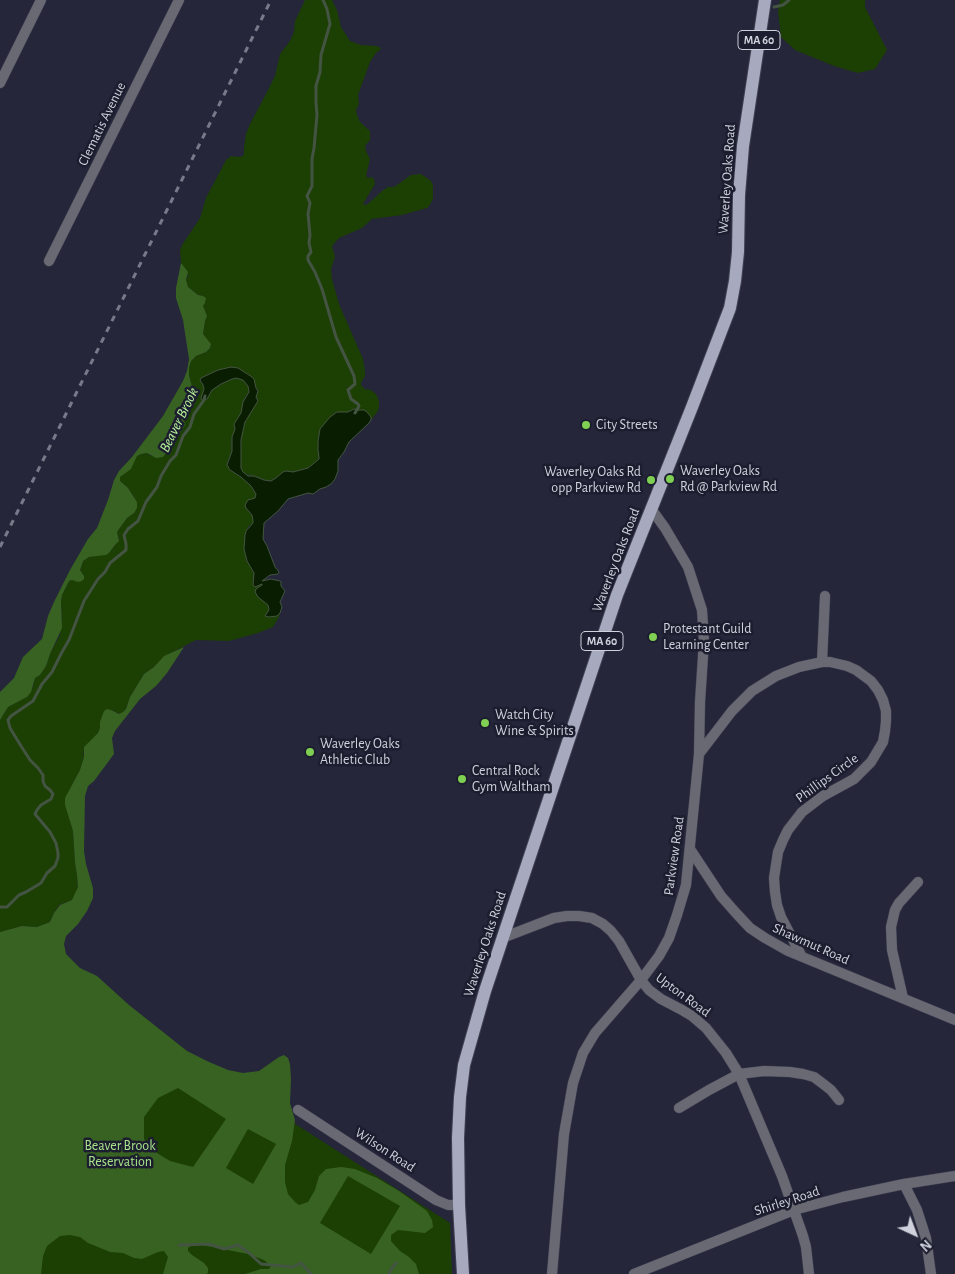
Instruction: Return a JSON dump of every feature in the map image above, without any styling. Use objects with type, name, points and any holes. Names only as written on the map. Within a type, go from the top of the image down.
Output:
[{"type":"main road","name":"Waverley Oaks Road","points":[[463,1274],[458,1138],[464,1065],[502,938],[617,595],[722,329],[733,295],[738,252],[739,195],[743,146],[765,0]]},
{"type":"street","points":[[0,83],[41,0]]},
{"type":"street","name":"Clematis Avenue","points":[[49,261],[179,0]]},
{"type":"street","name":"Parkview Road","points":[[552,1274],[564,1134],[569,1102],[578,1067],[583,1053],[595,1033],[660,956],[669,938],[686,885],[699,754],[704,641],[702,610],[688,567],[652,510]]},
{"type":"street","points":[[822,662],[825,596]]},
{"type":"street","name":"Phillips Circle","points":[[699,754],[732,710],[752,691],[787,671],[810,664],[830,662],[856,670],[871,681],[878,690],[886,711],[886,721],[882,742],[871,762],[854,779],[823,796],[802,812],[783,840],[776,864],[775,892],[781,918],[800,955]]},
{"type":"street","name":"Shawmut Road","points":[[690,849],[721,896],[750,928],[777,945],[955,1020]]},
{"type":"street","points":[[904,998],[893,959],[891,927],[895,910],[899,903],[918,882]]},
{"type":"street","name":"Upton Road","points":[[502,938],[554,918],[567,916],[592,918],[607,927],[619,941],[641,980],[652,994],[687,1013],[706,1028],[726,1053],[739,1074],[782,1176],[806,1246],[809,1274]]},
{"type":"street","points":[[679,1108],[739,1074],[777,1070],[814,1077],[831,1090],[839,1100]]},
{"type":"street","name":"Wilson Road","points":[[298,1110],[436,1200],[448,1205],[459,1205]]},
{"type":"street","name":"Shirley Road","points":[[634,1274],[794,1210],[904,1184],[955,1176]]},
{"type":"street","points":[[904,1184],[917,1210],[926,1238],[931,1274]]},
{"type":"green space","points":[[305,0],[332,0],[337,10],[341,27],[350,41],[361,45],[376,46],[381,49],[370,62],[358,95],[359,104],[356,110],[360,122],[370,131],[370,140],[365,146],[370,159],[366,176],[368,178],[372,177],[375,184],[363,204],[366,205],[388,187],[394,187],[411,175],[421,174],[431,181],[433,185],[433,199],[427,208],[402,215],[372,219],[362,228],[339,238],[332,246],[335,257],[331,269],[332,279],[339,304],[363,359],[365,376],[361,385],[376,394],[379,401],[378,411],[371,420],[371,417],[364,410],[351,410],[333,414],[320,429],[318,441],[319,457],[316,462],[308,468],[293,472],[283,472],[276,478],[268,481],[245,474],[241,470],[240,464],[242,430],[258,390],[254,379],[243,371],[223,370],[215,371],[203,377],[200,381],[208,397],[216,387],[232,379],[243,380],[248,385],[249,392],[245,397],[241,413],[234,426],[231,456],[227,462],[230,470],[241,477],[256,492],[256,496],[246,508],[252,515],[253,523],[248,527],[244,540],[245,553],[254,573],[253,583],[257,586],[262,583],[260,599],[266,602],[269,607],[266,614],[269,617],[277,616],[280,613],[279,617],[273,627],[258,633],[229,641],[196,640],[165,656],[144,674],[130,697],[126,709],[120,714],[111,710],[100,722],[98,733],[83,752],[84,757],[80,770],[68,793],[69,818],[73,831],[78,887],[76,894],[72,900],[59,905],[50,922],[37,927],[22,926],[0,932],[0,720],[8,707],[27,697],[33,687],[35,678],[40,675],[46,666],[60,635],[62,595],[69,581],[84,576],[80,570],[83,561],[89,557],[109,553],[119,539],[117,532],[127,518],[134,513],[137,502],[128,488],[120,481],[120,477],[137,456],[147,453],[151,456],[168,451],[182,429],[183,416],[193,391],[189,375],[191,361],[196,356],[206,352],[211,345],[203,334],[207,316],[203,309],[205,303],[203,296],[198,295],[188,287],[186,280],[188,276],[181,263],[180,250],[200,218],[206,198],[226,160],[231,156],[243,156],[246,134],[275,76],[280,54],[290,41],[294,32],[295,21]]},
{"type":"green space","points":[[780,0],[865,0],[865,7],[887,50],[875,69],[858,73],[834,66],[795,50],[781,37],[778,11]]},
{"type":"green space","points":[[181,263],[188,272],[186,280],[188,287],[198,295],[206,298],[203,306],[207,316],[203,334],[211,344],[206,352],[196,356],[191,361],[189,375],[193,391],[183,416],[185,425],[176,441],[163,457],[156,458],[147,453],[141,454],[137,456],[131,469],[120,477],[120,481],[128,488],[137,502],[137,508],[117,532],[119,541],[109,553],[89,557],[83,561],[80,570],[84,579],[78,582],[69,581],[61,601],[62,628],[46,666],[40,675],[35,678],[31,692],[27,697],[8,707],[0,720],[0,692],[14,678],[23,657],[42,639],[54,602],[88,539],[97,528],[114,480],[119,471],[163,416],[187,371],[189,359],[183,320],[176,298]]},
{"type":"green space","name":"Beaver Brook Reservation","points":[[184,647],[167,673],[156,686],[140,699],[115,731],[112,738],[114,754],[94,781],[88,786],[85,796],[84,851],[93,888],[93,898],[78,924],[66,936],[64,944],[66,954],[80,968],[97,976],[129,1005],[187,1051],[209,1062],[228,1070],[243,1073],[259,1071],[284,1055],[288,1058],[291,1079],[290,1103],[295,1120],[292,1141],[285,1165],[285,1182],[288,1194],[299,1205],[308,1202],[315,1190],[319,1176],[326,1169],[341,1167],[355,1169],[377,1178],[399,1191],[427,1211],[432,1220],[433,1227],[425,1233],[398,1230],[391,1235],[391,1241],[416,1264],[419,1274],[245,1274],[261,1269],[269,1269],[271,1266],[264,1260],[248,1254],[197,1244],[188,1248],[188,1251],[204,1263],[208,1268],[208,1273],[163,1274],[168,1257],[164,1251],[142,1259],[134,1258],[123,1253],[110,1252],[88,1243],[80,1237],[70,1235],[60,1236],[47,1246],[43,1256],[41,1274],[0,1274],[0,932],[22,926],[37,927],[50,922],[60,905],[72,900],[78,887],[73,831],[65,805],[65,798],[80,770],[84,757],[84,747],[98,733],[104,711],[107,709],[119,714],[123,712],[144,674],[164,656]],"holes":[[[178,1088],[226,1119],[193,1167],[170,1161],[157,1153],[144,1139],[144,1117],[158,1098]],[[248,1129],[276,1144],[253,1184],[226,1168]],[[348,1176],[400,1206],[371,1254],[320,1223]]]},
{"type":"green space","name":"Beaver Brook Reservation","points":[[0,935],[450,1223],[452,1274],[0,1274]]},
{"type":"shaded area","points":[[231,367],[238,368],[252,377],[258,391],[256,397],[258,401],[245,422],[241,440],[241,468],[248,476],[271,481],[283,472],[293,472],[308,468],[319,459],[318,441],[320,429],[337,412],[348,412],[354,409],[364,410],[371,417],[369,423],[349,442],[338,460],[338,471],[331,484],[313,494],[308,493],[288,499],[264,523],[263,539],[279,572],[278,574],[270,575],[262,581],[271,579],[280,581],[285,591],[280,602],[282,607],[277,616],[265,616],[269,610],[268,605],[255,592],[262,584],[255,587],[253,585],[254,573],[247,561],[244,549],[246,531],[253,523],[252,515],[245,505],[248,500],[255,498],[256,494],[251,486],[230,470],[227,465],[232,451],[234,424],[241,413],[243,402],[249,392],[248,386],[243,380],[232,379],[212,390],[207,399],[202,400],[201,398],[204,389],[201,378],[218,370]]},
{"type":"waterway","name":"Beaver Brook","points":[[323,0],[330,24],[321,55],[320,72],[316,86],[317,115],[312,159],[312,186],[307,196],[310,203],[308,214],[311,252],[308,260],[322,289],[336,337],[354,376],[355,384],[348,390],[351,399],[359,406],[355,413]]},
{"type":"waterway","points":[[774,7],[783,5],[789,0]]},
{"type":"waterway","name":"Beaver Brook","points":[[0,907],[7,907],[19,895],[41,883],[47,873],[55,866],[58,858],[56,843],[50,832],[35,814],[41,805],[51,799],[53,794],[45,786],[43,775],[21,746],[10,728],[8,720],[33,701],[42,684],[52,672],[69,640],[84,601],[110,563],[126,550],[124,535],[138,521],[146,502],[157,487],[170,461],[176,455],[183,436],[190,427],[194,414],[205,396]]},
{"type":"waterway","points":[[179,1245],[209,1244],[224,1249],[238,1245],[261,1264],[293,1267],[301,1263],[311,1274]]},
{"type":"waterway","points":[[389,1274],[396,1263]]},
{"type":"railway","points":[[0,547],[271,0]]},
{"type":"place","name":"City Streets","points":[[586,425]]},
{"type":"place","name":"Waverley Oaks Rd @ Parkview Rd","points":[[670,479]]},
{"type":"place","name":"Waverley Oaks Rd opp Parkview Rd","points":[[651,480]]},
{"type":"place","name":"Protestant Guild Learning Center","points":[[653,637]]},
{"type":"place","name":"Watch City Wine & Spirits","points":[[485,723]]},
{"type":"place","name":"Waverley Oaks Athletic Club","points":[[310,752]]},
{"type":"place","name":"Central Rock Gym Waltham","points":[[462,779]]}]
